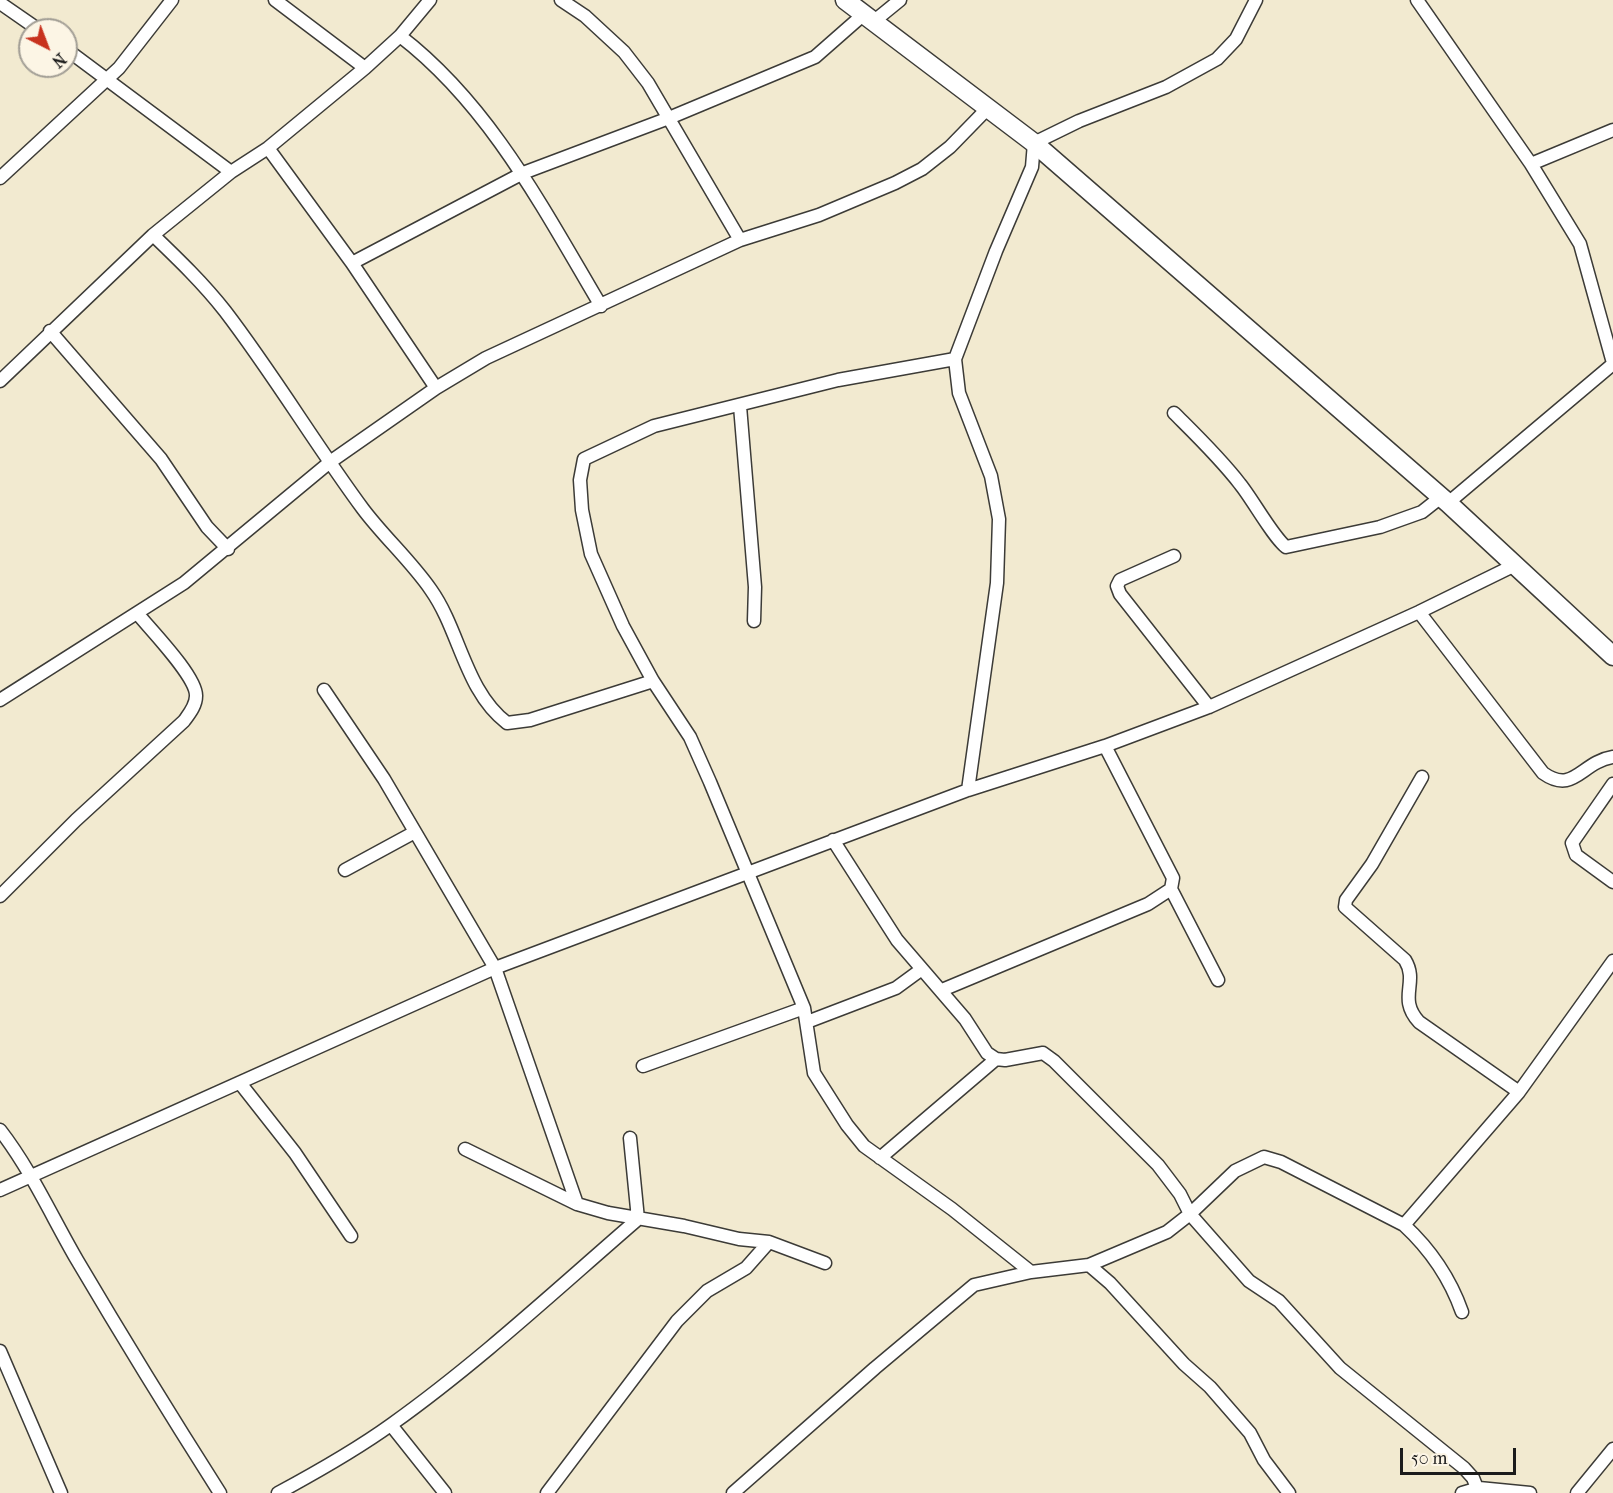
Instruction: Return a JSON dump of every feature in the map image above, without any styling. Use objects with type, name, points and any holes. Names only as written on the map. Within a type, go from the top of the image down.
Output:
[{"type":"street","points":[[0,178],[108,79],[133,52],[172,0]]},
{"type":"street","points":[[274,0],[365,68]]},
{"type":"street","points":[[0,381],[153,235],[231,172],[268,148],[365,68],[400,36],[430,0]]},
{"type":"street","points":[[561,0],[585,16],[624,52],[648,83],[740,240]]},
{"type":"street","points":[[845,0],[1034,143],[1445,500],[1517,564],[1613,656]]},
{"type":"street","points":[[352,263],[523,173],[669,118],[815,57],[868,18],[900,0]]},
{"type":"street","points":[[1034,143],[1078,121],[1166,87],[1217,59],[1236,39],[1256,0]]},
{"type":"street","points":[[1174,413],[1240,484],[1268,522],[1278,541],[1286,547],[1380,527],[1422,512],[1445,500],[1613,363],[1580,244],[1531,164],[1417,0]]},
{"type":"street","points":[[0,3],[22,18]]},
{"type":"street","points":[[400,36],[425,55],[444,76],[523,173],[601,306]]},
{"type":"street","points":[[78,58],[231,172]]},
{"type":"street","points":[[0,700],[11,690],[184,583],[228,549],[330,462],[436,388],[486,358],[740,240],[819,215],[922,169],[950,147],[987,109]]},
{"type":"street","points":[[1531,164],[1613,130]]},
{"type":"street","points":[[968,790],[997,583],[999,519],[991,477],[959,393],[955,359],[996,251],[1032,167],[1034,143]]},
{"type":"street","points":[[268,148],[352,263],[436,388]]},
{"type":"street","points":[[153,235],[195,275],[224,310],[267,368],[365,511],[430,588],[443,609],[468,669],[486,702],[507,723],[530,720],[653,681]]},
{"type":"street","points":[[50,331],[161,459],[207,527],[228,549]]},
{"type":"street","points":[[955,359],[838,380],[654,426],[584,459],[581,468],[582,510],[591,554],[623,626],[653,681],[690,737],[748,872],[804,1008],[814,1073],[847,1125],[864,1146],[952,1209],[1031,1272]]},
{"type":"street","points":[[740,406],[755,586],[754,621]]},
{"type":"street","points":[[1174,556],[1120,580],[1118,586],[1120,594],[1209,707]]},
{"type":"street","points":[[0,1190],[495,968],[968,790],[1104,746],[1209,707],[1419,612],[1517,564]]},
{"type":"street","points":[[1419,612],[1543,773],[1555,781],[1563,782],[1600,759],[1613,757]]},
{"type":"street","points":[[0,896],[76,820],[184,721],[193,709],[196,695],[191,680],[137,613]]},
{"type":"street","points":[[324,690],[384,779],[495,968],[577,1204]]},
{"type":"street","points":[[1104,746],[1173,878],[1172,889],[1218,980]]},
{"type":"street","points":[[1422,777],[1372,864],[1346,900],[1345,907],[1399,954],[1409,967],[1407,1002],[1414,1017],[1519,1092]]},
{"type":"street","points":[[1613,784],[1572,843],[1576,855],[1613,882]]},
{"type":"street","points":[[345,870],[415,832]]},
{"type":"street","points":[[833,840],[869,900],[897,940],[942,990],[987,1053],[996,1059]]},
{"type":"street","points":[[942,990],[1148,904],[1172,889]]},
{"type":"street","points":[[1404,1225],[1519,1092],[1613,961]]},
{"type":"street","points":[[807,1022],[896,988],[922,969]]},
{"type":"street","points":[[643,1066],[804,1008]]},
{"type":"street","points":[[880,1158],[996,1059],[1043,1053],[1054,1060],[1158,1165],[1180,1194],[1190,1214],[1249,1281],[1279,1301],[1340,1368],[1464,1468],[1479,1490]]},
{"type":"street","points":[[240,1083],[294,1153],[351,1236]]},
{"type":"street","points":[[0,1130],[31,1176],[123,1338],[220,1493]]},
{"type":"street","points":[[630,1138],[638,1218]]},
{"type":"street","points":[[465,1149],[499,1168],[577,1204],[738,1239],[769,1242],[825,1263]]},
{"type":"street","points":[[733,1493],[874,1368],[974,1285],[1031,1272],[1089,1265],[1167,1232],[1190,1214],[1234,1171],[1264,1157],[1281,1162],[1404,1225],[1425,1246],[1451,1283],[1462,1312]]},
{"type":"street","points":[[278,1493],[391,1425],[514,1327],[638,1218]]},
{"type":"street","points":[[547,1493],[677,1321],[707,1291],[750,1264],[769,1242]]},
{"type":"street","points":[[1089,1265],[1110,1283],[1184,1364],[1210,1387],[1250,1433],[1264,1460],[1289,1493]]},
{"type":"street","points":[[0,1351],[61,1493]]},
{"type":"street","points":[[391,1425],[445,1493]]},
{"type":"street","points":[[1577,1493],[1613,1449]]},
{"type":"street","points":[[1462,1493],[1479,1490],[1530,1493]]}]
